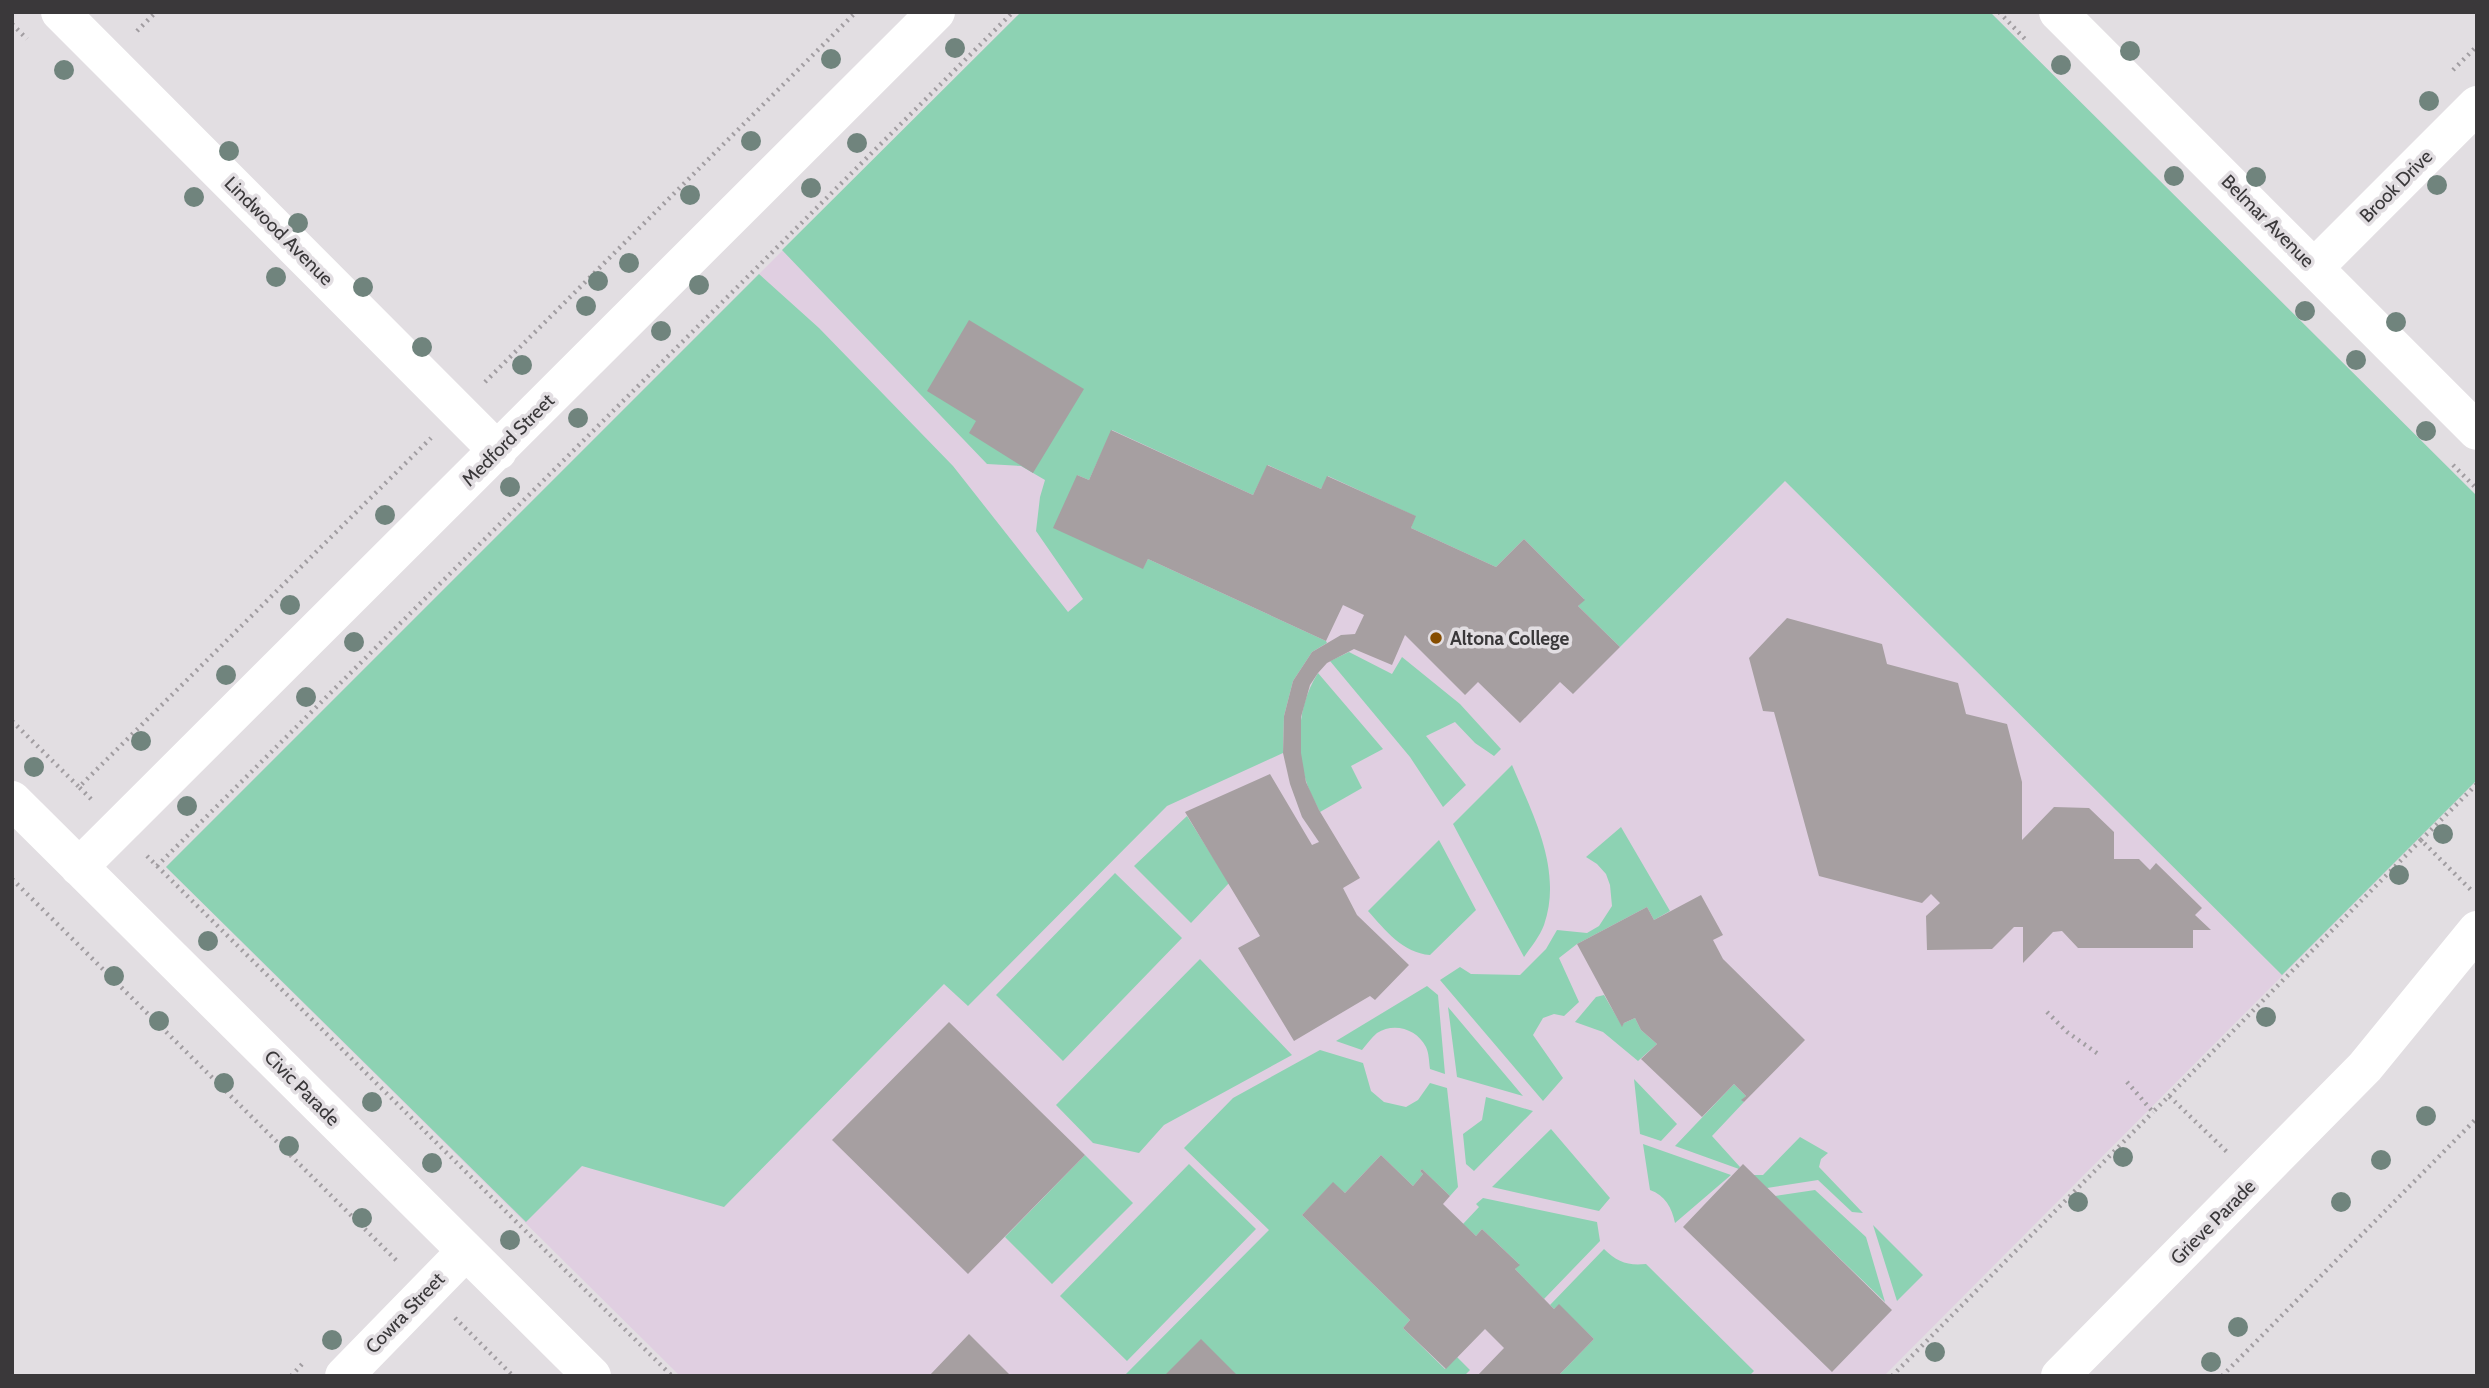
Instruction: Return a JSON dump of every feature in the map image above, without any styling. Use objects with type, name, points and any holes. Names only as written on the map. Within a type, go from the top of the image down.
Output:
[{"type":"street","name":"Medford Street","points":[[79,867],[936,12]]},
{"type":"street","name":"Belmar Avenue","points":[[2058,12],[2477,431]]},
{"type":"street","name":"Lindwood Avenue","points":[[92,21],[498,450]]},
{"type":"street","name":"Brook Drive","points":[[2315,268],[2477,105]]},
{"type":"street","name":"Civic Parade","points":[[12,800],[592,1376]]},
{"type":"street","name":"Grieve Parade","points":[[2060,1376],[2365,1067],[2477,930]]},
{"type":"street","name":"Grieve Parade","points":[[2365,1067],[2477,972]]},
{"type":"street","name":"Cowra Street","points":[[344,1376],[466,1251]]},
{"type":"path","points":[[92,21],[135,33],[156,12]]},
{"type":"path","points":[[476,373],[486,383],[856,12]]},
{"type":"path","points":[[12,721],[79,788]]},
{"type":"path","points":[[1892,1376],[2477,784]]},
{"type":"path","points":[[2421,840],[2477,896]]},
{"type":"path","points":[[157,866],[672,1376]]},
{"type":"path","points":[[12,879],[513,1376]]},
{"type":"path","points":[[2047,1012],[2067,1032],[2101,1056]]},
{"type":"path","points":[[2127,1082],[2153,1111]]},
{"type":"path","points":[[2169,1097],[2255,1180]]},
{"type":"path","points":[[2222,1376],[2477,1118]]},
{"type":"shaded area","name":"Altona College","points":[[1021,12],[1990,12],[2477,496],[2477,780],[1884,1376],[680,1376],[166,867]]},
{"type":"green space","points":[[1021,12],[1990,12],[2477,496],[2477,780],[2282,975],[1785,481],[1620,647],[1578,606],[1584,599],[1524,539],[1496,567],[1411,528],[1415,516],[1328,476],[1321,489],[1268,465],[1253,495],[1112,430],[1089,480],[1077,475],[1143,568],[1148,559],[1326,641],[1327,643],[1312,652],[1293,681],[1284,716],[1283,753],[1167,806],[968,1006],[944,984],[724,1207],[582,1166],[526,1222],[166,867],[759,274],[819,328],[953,466],[1068,612],[1083,599],[1036,531],[1045,480],[1021,466],[987,464],[782,250]]},
{"type":"green space","points":[[1349,652],[1392,674],[1402,657],[1460,704],[1501,749],[1494,756],[1475,743],[1455,722],[1426,736],[1466,785],[1443,807],[1410,757],[1330,661]]},
{"type":"green space","points":[[1318,673],[1383,749],[1351,766],[1362,788],[1320,812],[1310,793],[1300,754],[1300,726],[1306,698]]},
{"type":"green space","points":[[1512,765],[1543,843],[1550,884],[1544,925],[1524,957],[1453,824]]},
{"type":"green space","points":[[1187,816],[1229,883],[1191,923],[1134,866]]},
{"type":"green space","points":[[1621,827],[1670,911],[1654,920],[1647,907],[1577,944],[1559,958],[1579,1002],[1564,1016],[1554,1014],[1543,1018],[1533,1035],[1563,1078],[1543,1101],[1440,980],[1460,967],[1471,974],[1520,975],[1546,949],[1557,930],[1587,933],[1599,926],[1612,906],[1610,885],[1606,874],[1586,857]]},
{"type":"green space","points":[[1439,840],[1476,910],[1430,955],[1403,945],[1368,911]]},
{"type":"green space","points":[[1115,873],[1182,938],[1063,1061],[996,995]]},
{"type":"green space","points":[[1200,959],[1292,1055],[1164,1125],[1139,1153],[1093,1143],[1056,1105]]},
{"type":"green space","points":[[1427,986],[1438,995],[1445,1074],[1430,1069],[1426,1047],[1417,1036],[1405,1029],[1391,1028],[1377,1033],[1362,1050],[1336,1041]]},
{"type":"green space","points":[[1604,995],[1622,1026],[1635,1018],[1641,1030],[1657,1044],[1638,1061],[1603,1032],[1575,1022],[1596,997]]},
{"type":"green space","points":[[1448,1007],[1523,1096],[1457,1077]]},
{"type":"green space","points":[[1320,1050],[1363,1063],[1371,1091],[1384,1102],[1406,1107],[1418,1100],[1430,1083],[1447,1088],[1458,1187],[1450,1196],[1422,1169],[1420,1171],[1423,1174],[1413,1186],[1381,1155],[1345,1193],[1333,1183],[1302,1215],[1410,1320],[1403,1328],[1445,1369],[1457,1357],[1470,1370],[1464,1376],[1124,1376],[1269,1230],[1184,1148],[1233,1098]]},
{"type":"green space","points":[[1634,1079],[1677,1124],[1661,1141],[1640,1134]]},
{"type":"green space","points":[[1734,1084],[1746,1096],[1742,1100],[1744,1102],[1712,1136],[1739,1169],[1675,1146]]},
{"type":"green space","points":[[1486,1097],[1533,1111],[1474,1171],[1466,1164],[1463,1134],[1482,1120]]},
{"type":"green space","points":[[1551,1129],[1610,1198],[1599,1211],[1492,1187]]},
{"type":"green space","points":[[1800,1137],[1828,1153],[1821,1159],[1819,1167],[1863,1213],[1852,1212],[1818,1180],[1767,1188],[1753,1175],[1763,1175]]},
{"type":"green space","points":[[1643,1144],[1731,1175],[1675,1223],[1667,1203],[1660,1195],[1650,1190]]},
{"type":"green space","points":[[1085,1155],[1133,1203],[1052,1284],[1005,1237]]},
{"type":"green space","points":[[1189,1164],[1256,1229],[1127,1361],[1060,1296]]},
{"type":"green space","points":[[1815,1190],[1866,1237],[1885,1302],[1775,1196]]},
{"type":"green space","points":[[1483,1198],[1597,1222],[1600,1241],[1544,1299],[1515,1269],[1519,1264],[1482,1229],[1476,1236],[1463,1224],[1479,1207],[1476,1204]]},
{"type":"green space","points":[[1873,1225],[1923,1275],[1897,1301]]},
{"type":"green space","points":[[1604,1249],[1623,1262],[1646,1264],[1754,1371],[1749,1376],[1558,1376],[1594,1339],[1559,1305],[1554,1309],[1550,1305]]},
{"type":"building","points":[[969,320],[1084,389],[1033,473],[969,433],[976,421],[927,391]]},
{"type":"building","points":[[1111,430],[1253,495],[1267,465],[1321,489],[1327,476],[1416,516],[1411,528],[1496,567],[1524,539],[1585,600],[1578,606],[1620,647],[1573,694],[1560,682],[1520,723],[1478,682],[1465,695],[1405,635],[1392,665],[1354,649],[1327,663],[1318,673],[1310,685],[1301,717],[1301,753],[1306,782],[1319,810],[1360,878],[1343,888],[1357,915],[1409,965],[1375,1000],[1370,996],[1294,1041],[1238,948],[1260,936],[1185,812],[1270,774],[1312,845],[1319,842],[1302,817],[1290,784],[1283,753],[1284,716],[1293,681],[1312,652],[1341,635],[1355,634],[1364,615],[1343,605],[1326,641],[1148,559],[1143,569],[1053,528],[1077,475],[1089,480]]},
{"type":"building","points":[[1787,618],[1882,644],[1887,664],[1958,683],[1966,714],[2007,724],[2022,782],[2022,840],[2054,807],[2089,808],[2114,832],[2114,859],[2139,859],[2150,870],[2156,863],[2202,908],[2195,915],[2211,930],[2193,930],[2193,948],[2078,948],[2062,931],[2053,932],[2023,963],[2023,927],[2014,927],[1992,949],[1927,950],[1926,916],[1940,903],[1931,894],[1922,903],[1819,876],[1774,712],[1763,711],[1749,658]]},
{"type":"building","points":[[1701,895],[1723,935],[1713,940],[1723,959],[1805,1040],[1744,1102],[1741,1100],[1746,1096],[1734,1084],[1702,1117],[1641,1059],[1657,1044],[1641,1030],[1635,1018],[1624,1023],[1622,1027],[1577,944],[1647,907],[1654,920]]},
{"type":"building","points":[[949,1022],[1085,1155],[968,1274],[832,1140]]},
{"type":"building","points":[[1381,1155],[1413,1186],[1423,1174],[1420,1171],[1422,1169],[1450,1196],[1443,1204],[1476,1236],[1482,1229],[1520,1265],[1515,1269],[1554,1309],[1559,1304],[1594,1339],[1558,1376],[1477,1376],[1504,1348],[1485,1329],[1446,1369],[1403,1328],[1410,1320],[1302,1215],[1333,1182],[1345,1193]]},
{"type":"building","points":[[1743,1164],[1892,1310],[1832,1372],[1683,1227]]},
{"type":"building","points":[[969,1334],[1011,1376],[929,1376]]},
{"type":"building","points":[[1201,1339],[1238,1376],[1164,1376]]},
{"type":"place","name":"Altona College","points":[[1436,638]]}]
